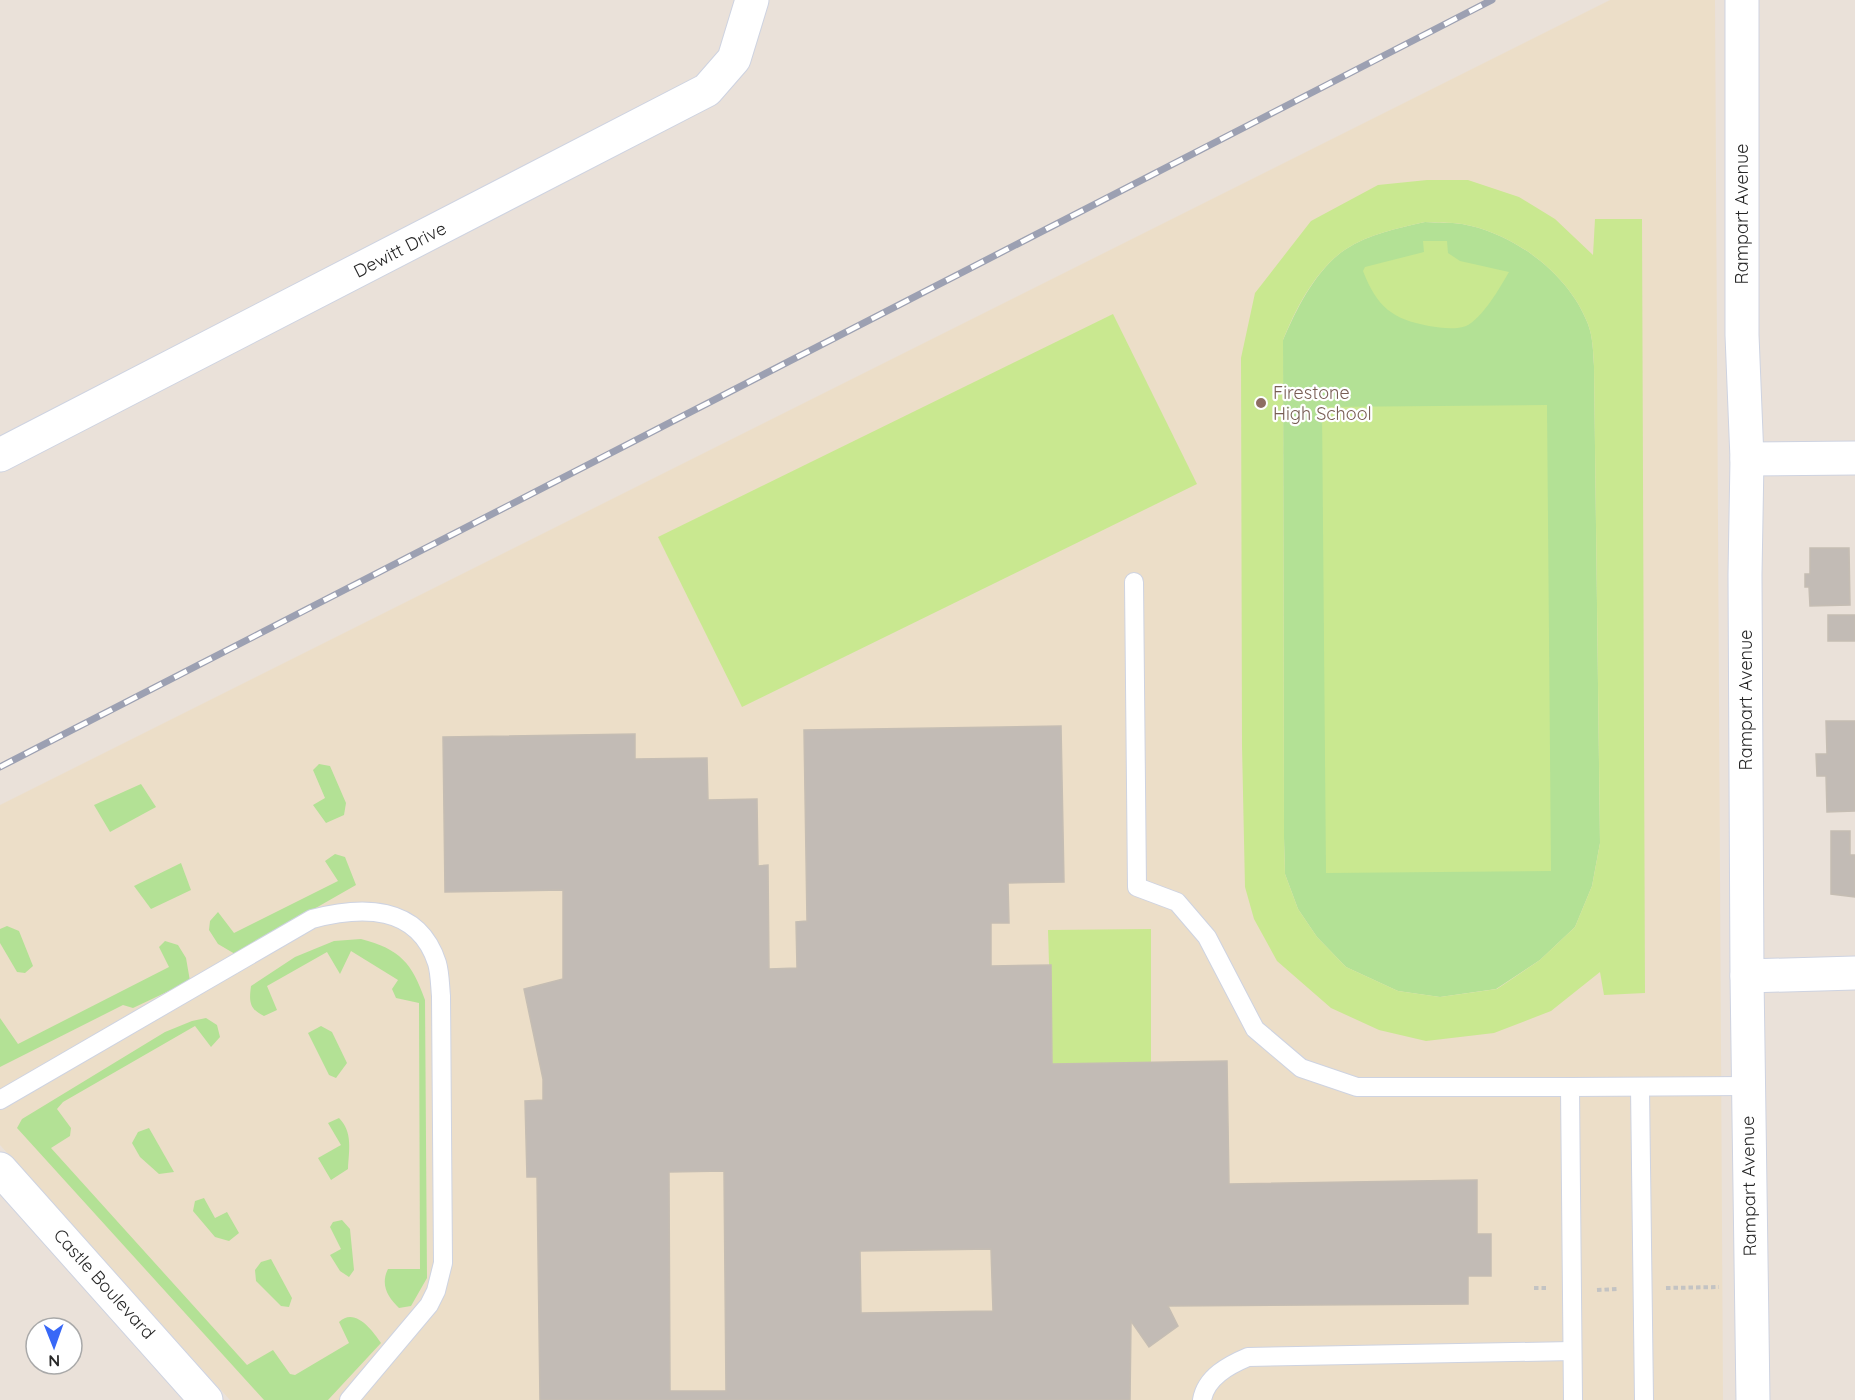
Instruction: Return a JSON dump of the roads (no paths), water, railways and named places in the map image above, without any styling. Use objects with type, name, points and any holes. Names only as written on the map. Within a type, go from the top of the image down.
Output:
[{"type":"street","name":"Dewitt Drive","points":[[0,454],[707,90],[734,59],[752,0]]},
{"type":"street","name":"Rampart Avenue","points":[[1742,0],[1742,323],[1748,459],[1745,575],[1747,976],[1753,1400]]},
{"type":"street","points":[[1748,459],[1855,458]]},
{"type":"street","points":[[1747,976],[1855,973]]},
{"type":"street","name":"Castle Boulevard","points":[[0,1169],[206,1400]]},
{"type":"lane","points":[[1134,582],[1137,887],[1177,902],[1208,937],[1255,1029],[1301,1068],[1357,1087],[1748,1086]]},
{"type":"lane","points":[[0,1100],[312,919],[343,911],[366,909],[392,915],[406,922],[422,937],[438,965],[441,996],[442,1263],[436,1291],[429,1305],[349,1400]]},
{"type":"lane","points":[[1570,1087],[1573,1400]]},
{"type":"lane","points":[[1640,1087],[1644,1400]]},
{"type":"lane","points":[[1203,1400],[1203,1394],[1222,1369],[1248,1357],[1572,1351]]},
{"type":"railway","points":[[0,767],[1492,0]]},
{"type":"place","name":"Firestone High School","points":[[1261,403]]}]
